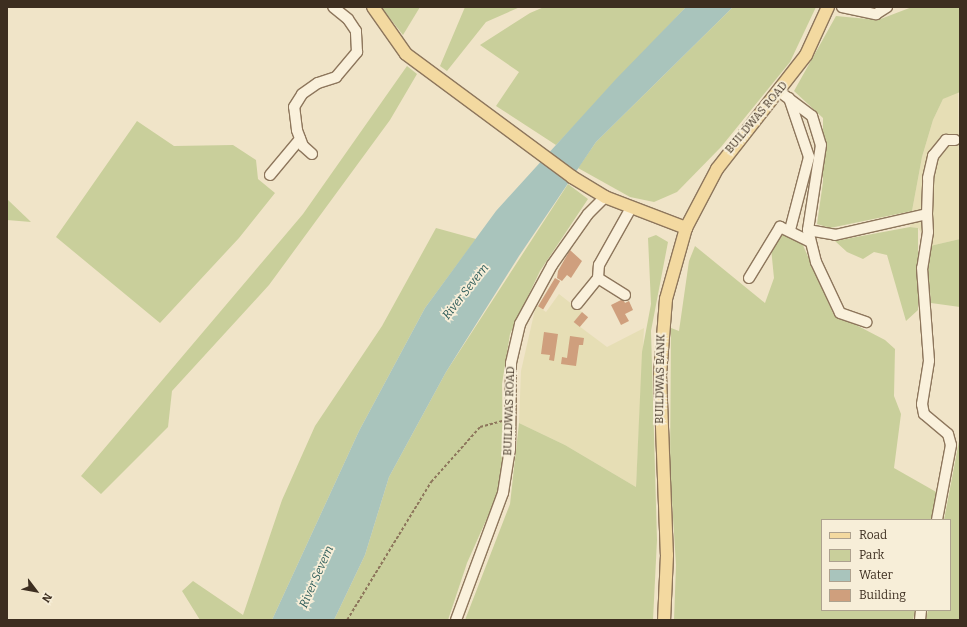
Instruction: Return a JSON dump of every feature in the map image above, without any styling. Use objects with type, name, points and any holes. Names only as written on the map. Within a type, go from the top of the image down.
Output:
[{"type":"main road","points":[[373,7],[406,54],[590,190],[631,208],[686,228]]},
{"type":"main road","name":"BUILDWAS ROAD","points":[[686,228],[717,169],[784,95],[806,54],[828,7]]},
{"type":"main road","name":"BUILDWAS BANK","points":[[664,620],[667,555],[661,426],[662,335],[671,276],[686,228]]},
{"type":"street","points":[[312,154],[300,139],[294,107],[302,94],[318,83],[336,77],[357,52],[356,31],[348,19],[333,7]]},
{"type":"street","points":[[842,7],[876,14],[887,7]]},
{"type":"street","points":[[784,95],[809,157],[790,230]]},
{"type":"street","points":[[784,95],[812,116],[821,146],[808,230],[809,241],[840,313],[866,322]]},
{"type":"street","points":[[270,175],[300,139]]},
{"type":"street","points":[[937,519],[951,445],[948,434],[924,414],[922,404],[929,361],[922,268],[928,232],[928,178],[933,156],[946,140],[955,140]]},
{"type":"street","name":"BUILDWAS ROAD","points":[[456,620],[503,493],[511,421],[512,363],[527,307],[570,239],[605,197]]},
{"type":"street","points":[[577,304],[598,278],[599,265],[631,208]]},
{"type":"street","points":[[808,230],[835,235],[927,214]]},
{"type":"street","points":[[748,278],[777,231],[784,227],[809,241]]},
{"type":"street","points":[[598,278],[624,295]]},
{"type":"path","points":[[347,620],[430,482],[480,427],[511,421]]},
{"type":"shaded area","points":[[958,91],[960,239],[930,246],[918,228],[910,227],[912,211],[922,157],[933,120],[943,99]]},
{"type":"shaded area","points":[[559,294],[582,312],[575,323],[607,347],[644,328],[636,487],[565,445],[519,423],[521,371],[536,305],[546,312]]},
{"type":"green space","points":[[381,7],[420,7],[403,35]]},
{"type":"green space","points":[[465,7],[520,7],[486,22],[447,71],[440,66]]},
{"type":"green space","points":[[544,7],[686,7],[556,145],[496,106],[519,72],[480,45],[530,13]]},
{"type":"green space","points":[[733,7],[816,7],[790,62],[721,147],[677,192],[654,202],[630,197],[578,168],[596,142]]},
{"type":"green space","points":[[912,7],[960,7],[960,92],[943,99],[933,120],[922,157],[912,211],[830,228],[817,224],[823,182],[823,118],[794,91],[836,16],[878,20]]},
{"type":"green space","points":[[407,66],[417,74],[390,120],[269,285],[172,391],[168,427],[101,494],[81,476],[303,214]]},
{"type":"green space","points":[[137,121],[174,146],[233,145],[256,160],[258,179],[275,193],[239,238],[160,323],[56,237]]},
{"type":"green space","points":[[568,184],[588,199],[540,271],[510,334],[502,384],[503,460],[496,498],[467,563],[448,620],[334,620],[365,555],[389,477],[446,372]]},
{"type":"green space","points":[[7,199],[31,222],[7,220]]},
{"type":"green space","points":[[910,227],[918,228],[918,310],[906,321],[887,255],[874,252],[863,259],[847,252],[835,241]]},
{"type":"green space","points":[[436,228],[476,239],[425,308],[359,431],[272,620],[200,620],[182,591],[193,581],[243,615],[282,500],[315,426],[382,326]]},
{"type":"green space","points":[[784,231],[802,243],[833,313],[885,340],[895,349],[894,396],[901,414],[894,468],[938,493],[933,519],[821,519],[821,611],[915,611],[913,620],[674,620],[676,565],[670,469],[671,328],[679,331],[689,261],[695,246],[765,303],[774,278],[771,248]]},
{"type":"green space","points":[[656,235],[668,242],[651,331],[657,540],[653,620],[465,620],[510,504],[519,423],[565,445],[636,487],[642,352],[651,304],[648,238]]},
{"type":"green space","points":[[960,239],[960,307],[931,303],[928,271],[930,246]]},
{"type":"green space","points":[[960,436],[960,620],[926,620],[928,611],[951,611],[951,519],[944,519]]},
{"type":"water","name":"River Severn","points":[[686,7],[733,7],[596,142],[519,256],[446,372],[389,477],[365,555],[334,620],[272,620],[359,431],[425,308],[496,211],[616,79]]},
{"type":"building","points":[[570,250],[582,261],[571,278],[567,275],[562,281],[557,278],[558,271]]},
{"type":"building","points":[[555,278],[560,281],[543,309],[538,306]]},
{"type":"building","points":[[623,299],[625,303],[629,301],[633,310],[625,314],[629,321],[621,325],[611,305]]},
{"type":"building","points":[[582,312],[588,317],[580,327],[574,322]]},
{"type":"building","points":[[544,332],[558,334],[554,361],[549,360],[550,355],[541,354]]},
{"type":"building","points":[[570,336],[584,338],[583,345],[579,345],[576,366],[561,364],[562,357],[567,358]]}]
